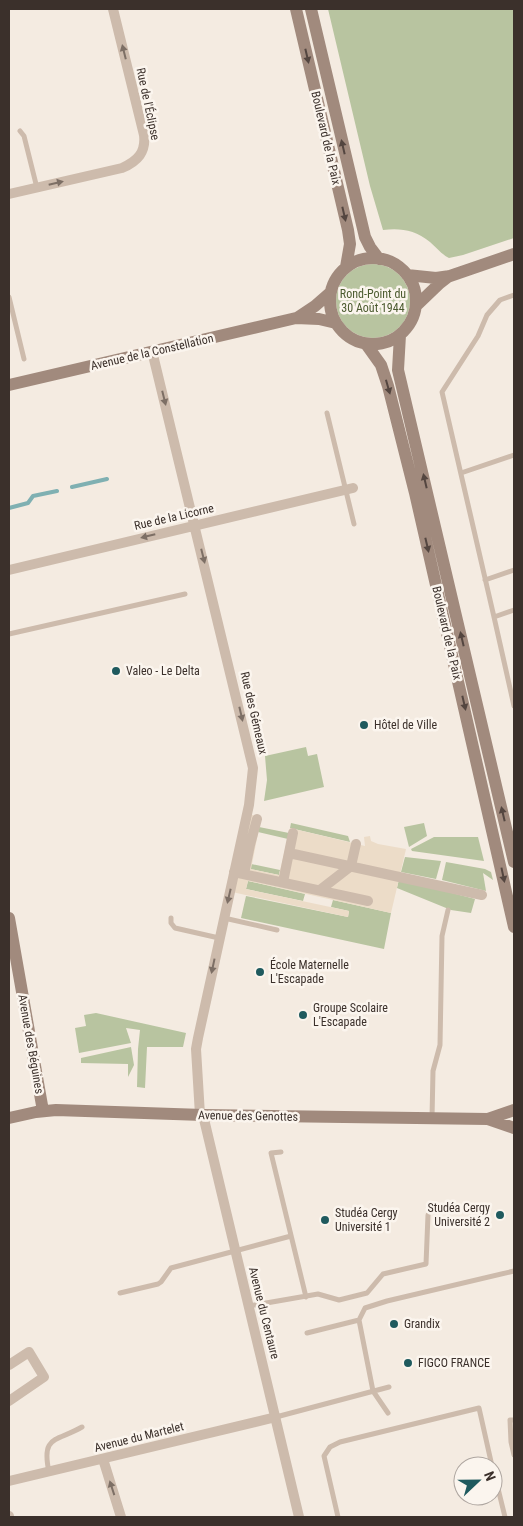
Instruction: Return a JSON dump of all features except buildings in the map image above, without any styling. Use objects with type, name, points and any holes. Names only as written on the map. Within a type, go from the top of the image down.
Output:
[{"type":"main road","name":"Boulevard de la Paix","points":[[296,9],[348,230],[350,244],[346,267]]},
{"type":"main road","name":"Boulevard de la Paix","points":[[311,9],[363,230],[368,244],[380,259]]},
{"type":"main road","points":[[407,275],[436,278],[450,276],[514,254]]},
{"type":"main road","points":[[380,259],[397,265],[407,275],[414,289],[416,306],[411,322],[400,335],[384,343],[366,344],[349,337],[336,323],[330,306],[331,292],[338,276],[346,267],[360,260],[380,259]]},
{"type":"main road","points":[[416,306],[440,282],[450,276]]},
{"type":"main road","name":"Avenue de la Constellation","points":[[296,318],[315,306],[331,292]]},
{"type":"main road","name":"Avenue de la Constellation","points":[[9,385],[296,318],[319,319],[336,323]]},
{"type":"main road","name":"Boulevard de la Paix","points":[[400,335],[398,370],[514,862]]},
{"type":"main road","name":"Boulevard de la Paix","points":[[366,344],[380,365],[388,386],[451,647],[514,927]]},
{"type":"main road","name":"Avenue des Béguines","points":[[9,918],[10,933],[43,1111]]},
{"type":"main road","name":"Avenue des Genottes","points":[[9,1118],[56,1110],[202,1115],[488,1119],[514,1110]]},
{"type":"main road","name":"Avenue des Genottes","points":[[488,1119],[514,1128]]},
{"type":"street","name":"Rue de l'Éclipse","points":[[9,194],[122,168],[134,162],[142,154],[144,134],[113,9]]},
{"type":"street","name":"Rue des Gémeaux","points":[[152,351],[253,762],[246,843],[239,873],[224,918],[196,1049],[202,1115]]},
{"type":"street","name":"Rue de la Licorne","points":[[9,570],[349,488]]},
{"type":"street","points":[[246,843],[257,819]]},
{"type":"street","points":[[283,882],[293,833]]},
{"type":"street","points":[[320,890],[351,866],[356,844]]},
{"type":"street","points":[[289,853],[482,895]]},
{"type":"street","points":[[239,873],[368,901]]},
{"type":"street","name":"Avenue du Centaure","points":[[202,1115],[299,1517]]},
{"type":"street","points":[[9,1365],[29,1352],[44,1377],[9,1400]]},
{"type":"street","name":"Avenue du Martelet","points":[[9,1481],[276,1417]]},
{"type":"street","points":[[103,1458],[121,1517]]},
{"type":"lane","points":[[20,131],[24,136],[37,188]]},
{"type":"lane","points":[[514,295],[500,300],[487,315],[478,336],[442,392],[514,706]]},
{"type":"lane","points":[[9,297],[24,359]]},
{"type":"lane","points":[[327,413],[349,488],[354,524]]},
{"type":"lane","points":[[461,473],[514,455]]},
{"type":"lane","points":[[485,580],[514,570]]},
{"type":"lane","points":[[9,634],[185,594]]},
{"type":"lane","points":[[494,617],[514,610]]},
{"type":"lane","points":[[432,1119],[433,1071],[440,1045],[442,936],[448,910]]},
{"type":"lane","points":[[171,918],[174,928],[220,938]]},
{"type":"lane","points":[[224,918],[277,930]]},
{"type":"lane","points":[[281,1152],[271,1154],[306,1297]]},
{"type":"lane","points":[[249,1306],[318,1294],[339,1300],[367,1293],[382,1274],[426,1264],[428,1215]]},
{"type":"lane","points":[[120,1293],[158,1284],[171,1268],[291,1236]]},
{"type":"lane","points":[[388,1413],[373,1391],[358,1320],[365,1308],[514,1271]]},
{"type":"lane","points":[[307,1333],[358,1320]]},
{"type":"lane","points":[[276,1417],[389,1387]]},
{"type":"lane","points":[[338,1517],[324,1456],[330,1447],[340,1442],[479,1408],[490,1456]]},
{"type":"lane","points":[[514,1420],[510,1420],[511,1442],[514,1455]]},
{"type":"lane","points":[[49,1472],[46,1453],[49,1445],[53,1440],[66,1436],[82,1427]]},
{"type":"green space","points":[[328,9],[514,9],[514,238],[449,258],[430,242],[413,232],[396,229],[383,230],[370,186]]},
{"type":"green space","name":"Rond-Point du 30 Août 1944","points":[[373,264],[387,267],[399,275],[407,287],[410,301],[407,315],[399,327],[387,335],[373,338],[359,335],[347,327],[339,315],[336,301],[339,287],[347,275],[359,267]]},
{"type":"green space","points":[[306,747],[308,756],[317,754],[324,787],[264,801],[267,780],[265,756]]},
{"type":"green space","points":[[291,823],[348,836],[350,842],[290,828]]},
{"type":"green space","points":[[424,823],[427,836],[409,847],[404,827]]},
{"type":"green space","points":[[259,827],[289,833],[288,839],[258,832]]},
{"type":"green space","points":[[434,837],[478,837],[484,861],[412,851],[411,849]]},
{"type":"green space","points":[[405,857],[441,861],[436,879],[401,872]]},
{"type":"green space","points":[[446,862],[485,869],[491,872],[493,880],[483,873],[486,891],[442,880]]},
{"type":"green space","points":[[251,864],[280,870],[279,875],[250,869]]},
{"type":"green space","points":[[399,879],[475,899],[471,913],[451,910],[397,888]]},
{"type":"green space","points":[[248,881],[305,894],[303,901],[246,889]]},
{"type":"green space","points":[[246,896],[348,917],[349,911],[331,907],[333,900],[391,913],[384,949],[241,918]]},
{"type":"green space","points":[[96,1013],[186,1033],[183,1047],[147,1047],[145,1088],[137,1087],[140,1030],[126,1028],[131,1043],[79,1053],[75,1028],[86,1026],[84,1015]]},
{"type":"green space","points":[[131,1047],[134,1065],[128,1077],[128,1064],[81,1063],[81,1058]]},
{"type":"shaded area","points":[[250,814],[261,818],[251,869],[279,875],[290,828],[365,846],[364,837],[370,836],[371,841],[378,844],[406,849],[391,913],[248,881],[246,889],[349,911],[348,917],[232,892]]},
{"type":"waterway","points":[[72,487],[107,479]]},
{"type":"waterway","points":[[9,508],[28,503],[33,496],[57,491]]},
{"type":"place","name":"Valeo - Le Delta","points":[[116,671]]},
{"type":"place","name":"Hôtel de Ville","points":[[364,725]]},
{"type":"place","name":"École Maternelle L'Escapade","points":[[260,972]]},
{"type":"place","name":"Groupe Scolaire L'Escapade","points":[[303,1015]]},
{"type":"place","name":"Studéa Cergy Université 2","points":[[500,1215]]},
{"type":"place","name":"Studéa Cergy Université 1","points":[[325,1220]]},
{"type":"place","name":"Grandix","points":[[394,1324]]},
{"type":"place","name":"FIGCO FRANCE","points":[[408,1363]]}]
